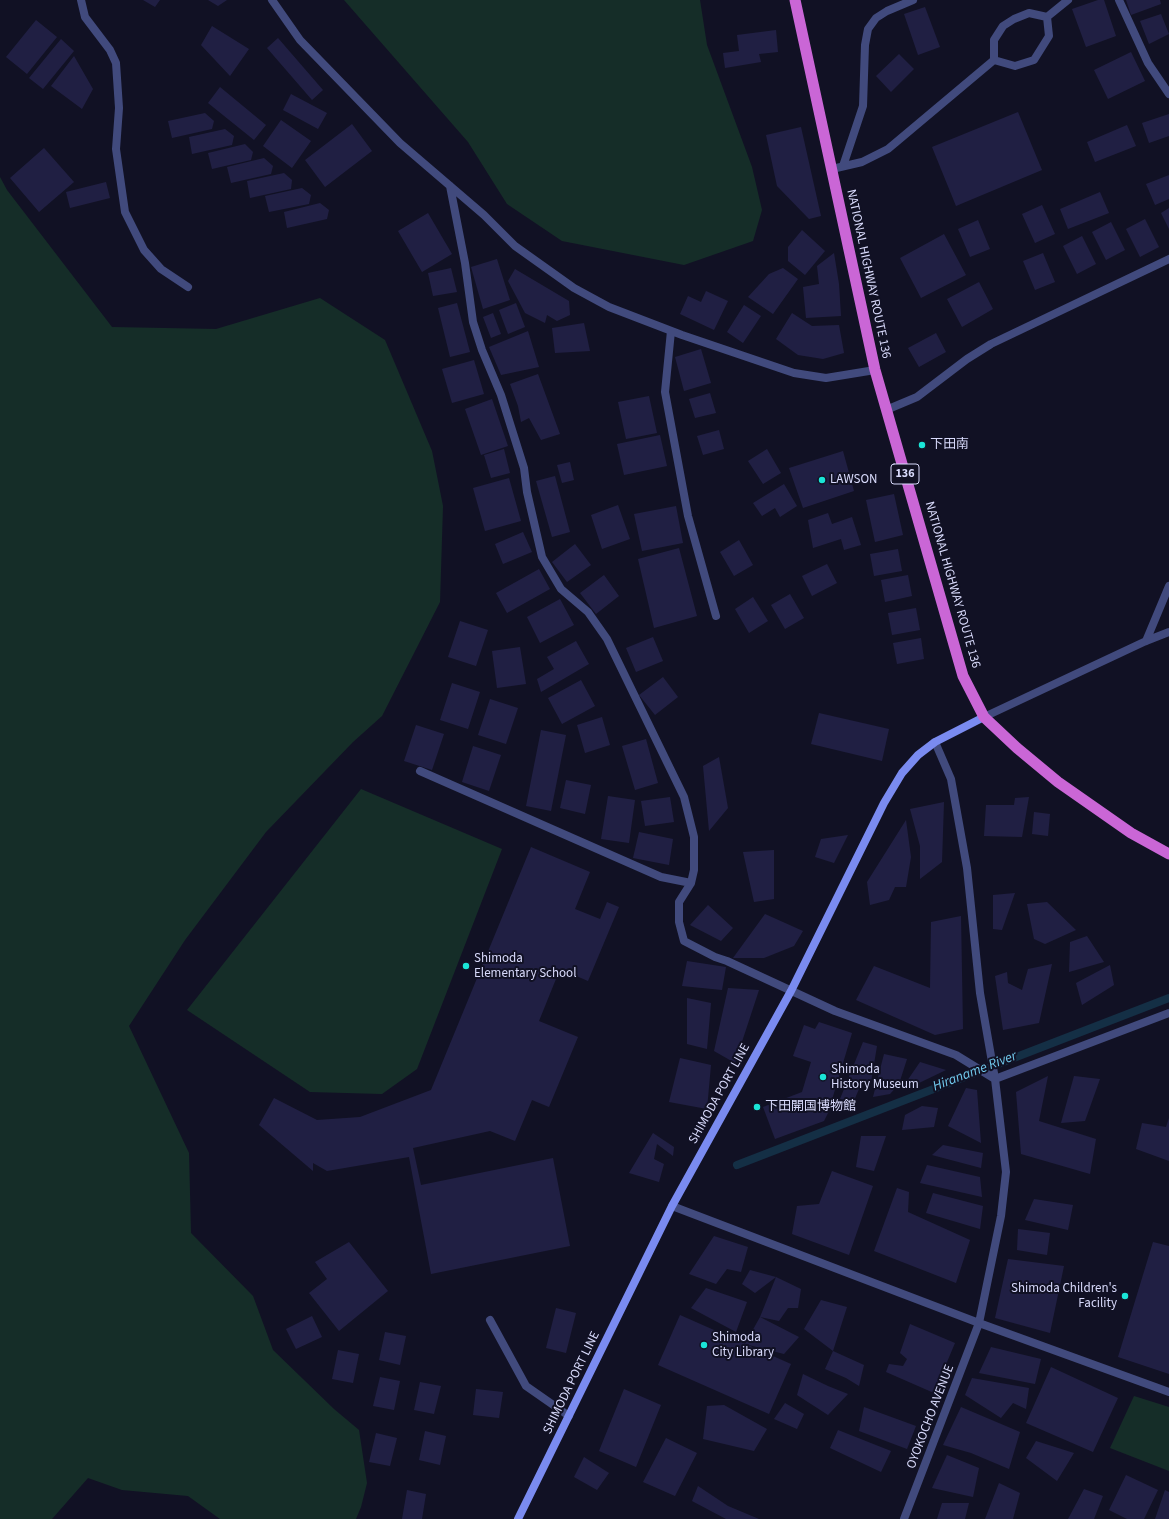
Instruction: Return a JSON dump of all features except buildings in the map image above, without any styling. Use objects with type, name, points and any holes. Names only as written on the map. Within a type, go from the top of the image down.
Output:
[{"type":"highway","name":"NATIONAL HIGHWAY ROUTE 136","points":[[795,0],[875,370],[963,676],[984,717],[1017,748],[1058,782],[1131,833],[1169,854]]},
{"type":"main road","name":"SHIMODA PORT LINE","points":[[518,1519],[672,1206],[791,991],[881,810],[902,773],[918,755],[935,742],[984,717]]},
{"type":"street","points":[[81,0],[85,17],[110,50],[116,63],[119,108],[116,149],[124,212],[144,250],[161,269],[188,286]]},
{"type":"street","points":[[272,0],[300,40],[400,143],[450,186],[515,246],[574,288],[609,307],[671,331],[794,373],[826,378],[875,370]]},
{"type":"street","points":[[843,166],[863,106],[865,45],[868,30],[876,18],[913,0]]},
{"type":"street","points":[[1047,17],[1068,0]]},
{"type":"street","points":[[1119,0],[1148,63],[1169,94]]},
{"type":"street","points":[[832,169],[862,162],[888,149],[994,60],[994,40],[1003,26],[1014,19],[1029,13],[1047,17]]},
{"type":"street","points":[[994,60],[1016,66],[1034,60],[1048,36],[1047,17]]},
{"type":"street","points":[[450,186],[465,263],[473,322],[524,468],[527,492],[542,556],[561,589],[588,612],[607,639],[684,797],[694,837],[694,870],[691,882],[679,902],[679,922],[684,941],[835,1011],[956,1055],[995,1079],[1169,1013]]},
{"type":"street","points":[[886,410],[917,397],[967,359],[991,344],[1169,259]]},
{"type":"street","points":[[671,331],[665,392],[688,516],[716,616]]},
{"type":"street","points":[[1146,641],[1169,586]]},
{"type":"street","points":[[984,717],[1146,641],[1169,632]]},
{"type":"street","name":"OYOKOCHO AVENUE","points":[[904,1519],[979,1323],[1002,1216],[1006,1172],[995,1079],[980,993],[967,868],[952,779],[935,742]]},
{"type":"street","points":[[420,771],[661,876],[691,882]]},
{"type":"street","points":[[672,1206],[979,1323],[1169,1392]]},
{"type":"street","points":[[490,1320],[526,1386],[569,1416]]},
{"type":"green space","points":[[344,0],[700,0],[707,45],[752,167],[762,210],[753,241],[684,265],[562,241],[507,204],[468,142]]},
{"type":"green space","points":[[0,177],[7,190],[112,327],[216,329],[320,298],[385,340],[432,451],[443,506],[440,602],[382,716],[353,742],[266,832],[185,940],[129,1026],[189,1153],[191,1233],[253,1296],[273,1350],[334,1409],[359,1430],[367,1483],[361,1507],[356,1519],[220,1519],[188,1496],[122,1490],[88,1478],[52,1519],[0,1519]]},
{"type":"green space","points":[[361,789],[502,849],[417,1069],[382,1094],[310,1092],[187,1010]]},
{"type":"green space","points":[[1134,1396],[1169,1407],[1169,1471],[1110,1448]]},
{"type":"waterway","name":"Hiraname River","points":[[737,1165],[1169,998]]},
{"type":"place","name":"下田南","points":[[922,445]]},
{"type":"place","name":"LAWSON","points":[[822,480]]},
{"type":"place","name":"Shimoda Elementary School","points":[[466,966]]},
{"type":"place","name":"Shimoda History Museum","points":[[823,1077]]},
{"type":"place","name":"下田開国博物館","points":[[757,1107]]},
{"type":"place","name":"Shimoda Children's Facility","points":[[1125,1296]]},
{"type":"place","name":"Shimoda City Library","points":[[704,1345]]}]
